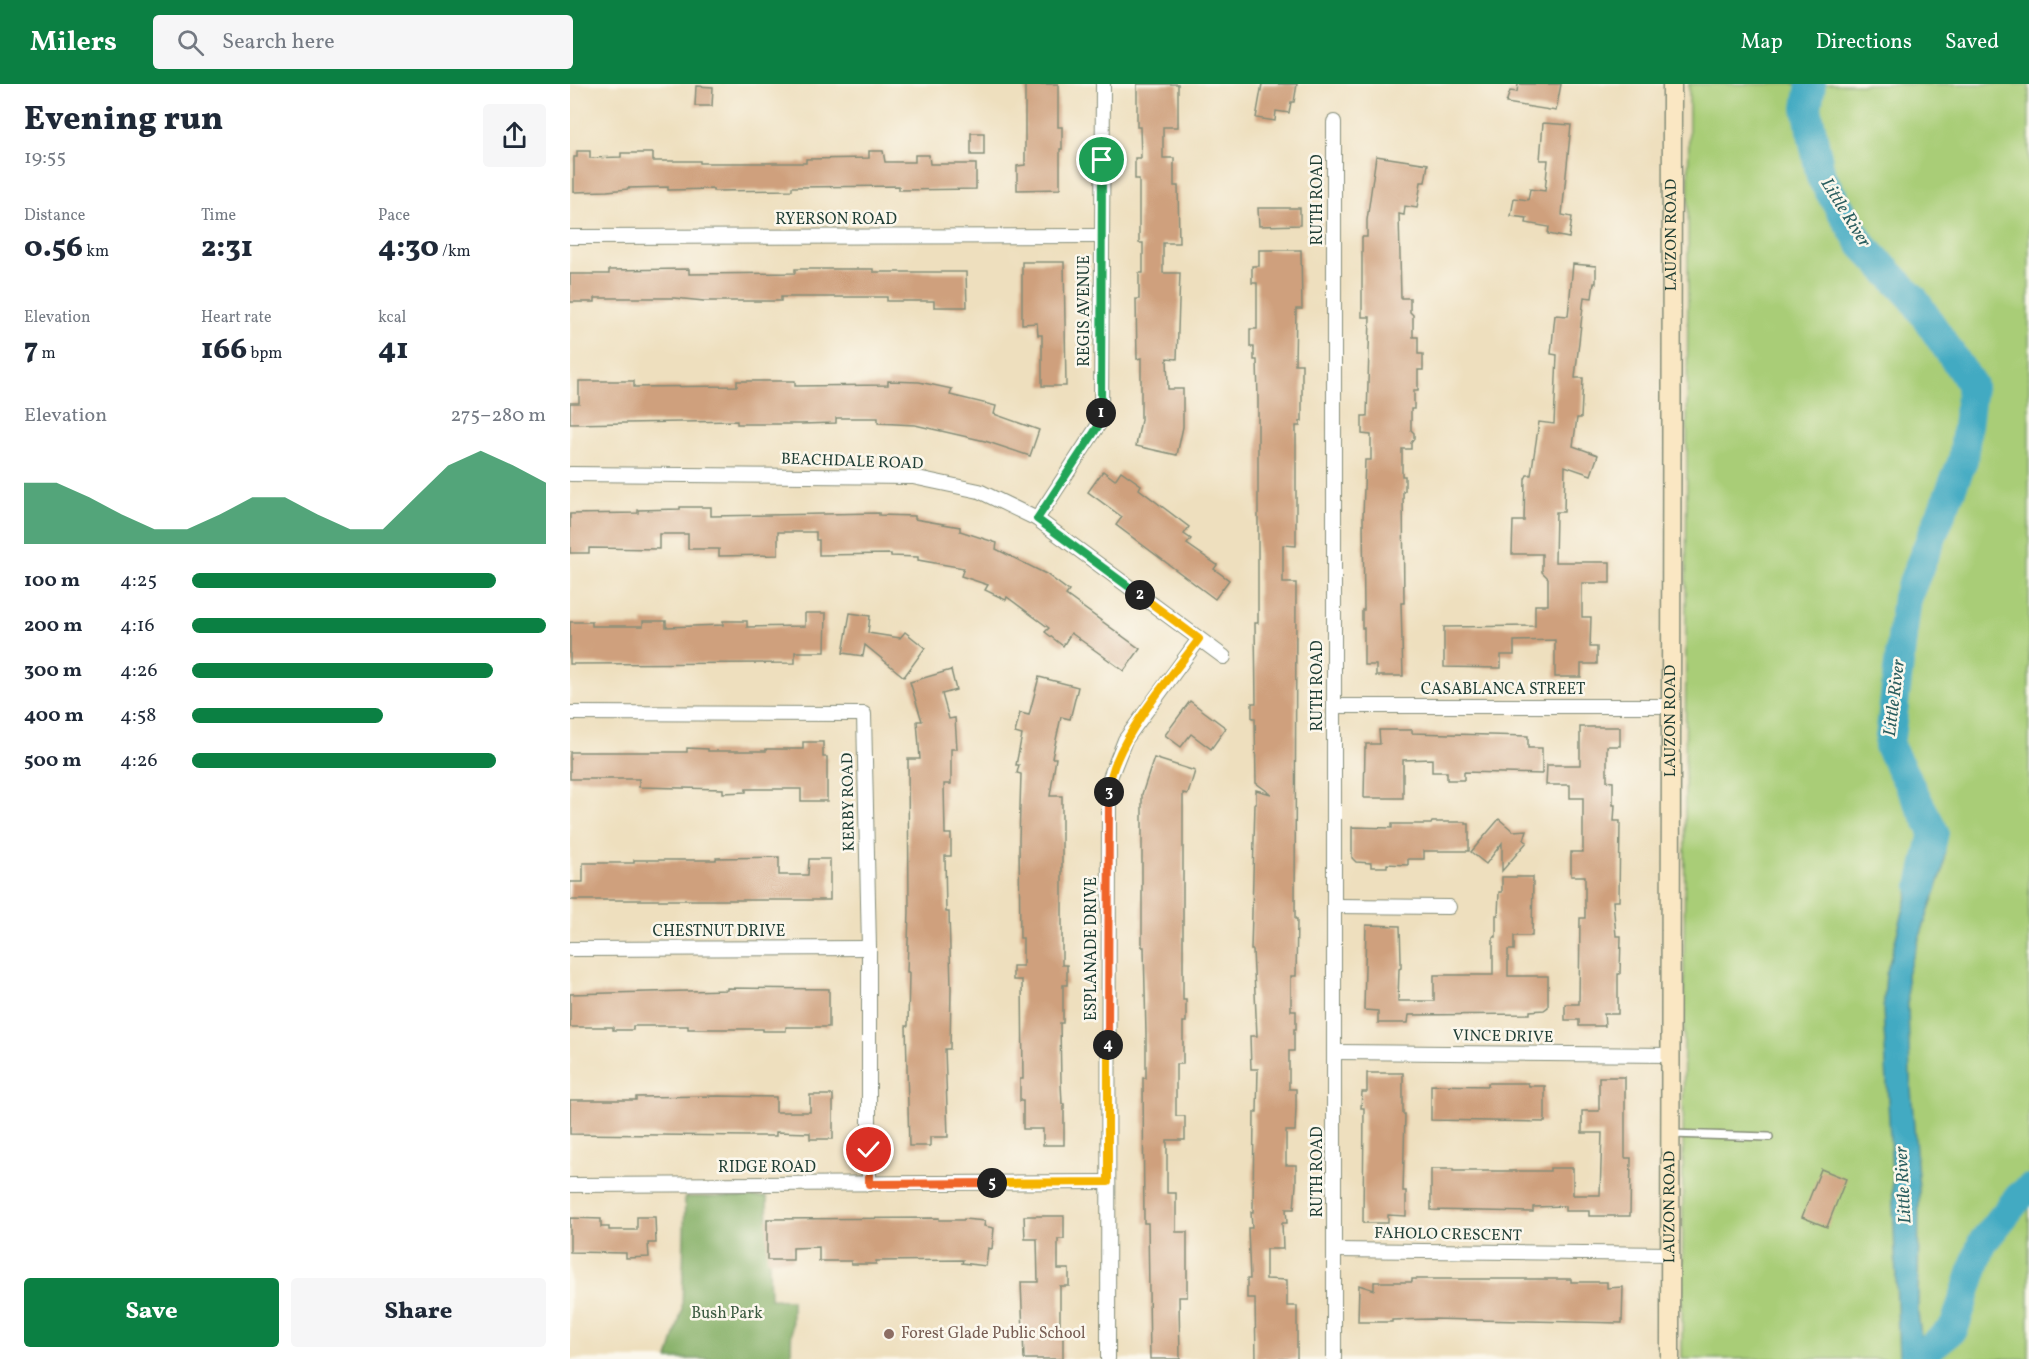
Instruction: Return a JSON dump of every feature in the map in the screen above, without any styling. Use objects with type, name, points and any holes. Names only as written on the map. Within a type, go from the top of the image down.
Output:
[{"type":"street","name":"REGIS AVENUE","points":[[1037,519],[1101,422],[1103,84]]},
{"type":"street","name":"LAUZON ROAD","points":[[1670,1359],[1672,84]]},
{"type":"street","name":"RUTH ROAD","points":[[1334,123],[1335,1250]]},
{"type":"street","name":"RYERSON ROAD","points":[[570,237],[1102,236]]},
{"type":"street","name":"BEACHDALE ROAD","points":[[570,474],[913,477],[979,491],[1037,519],[1224,657]]},
{"type":"street","name":"ESPLANADE DRIVE","points":[[1108,1359],[1109,780],[1125,740],[1199,639]]},
{"type":"street","name":"CASABLANCA STREET","points":[[1334,706],[1671,706]]},
{"type":"street","name":"KERBY ROAD","points":[[570,713],[864,714],[869,948],[869,1184]]},
{"type":"street","points":[[1335,906],[1449,907]]},
{"type":"street","name":"CHESTNUT DRIVE","points":[[570,950],[869,948]]},
{"type":"street","name":"VINCE DRIVE","points":[[1335,1052],[1671,1055]]},
{"type":"street","name":"RIDGE ROAD","points":[[570,1185],[1108,1182]]},
{"type":"street","points":[[1334,1359],[1335,1250]]},
{"type":"street","name":"FAHOLO CRESCENT","points":[[1335,1250],[1671,1254]]},
{"type":"lane","points":[[1671,1134],[1769,1137]]},
{"type":"green space","points":[[1689,84],[2029,84],[2029,1359],[1682,1359]]},
{"type":"green space","name":"Bush Park","points":[[685,1197],[767,1197],[770,1299],[792,1300],[791,1359],[668,1359],[682,1311]]},
{"type":"water","points":[[1921,845],[1945,847],[1943,870],[1907,974],[1910,1076],[1919,1189],[1918,1313],[1924,1359],[1899,1359],[1883,1010],[1886,975]]},
{"type":"building","points":[[1025,84],[1058,84],[1058,127],[1062,127],[1060,189],[1017,190],[1017,166],[1025,165]]},
{"type":"building","points":[[1137,84],[1178,84],[1178,127],[1163,127],[1163,158],[1174,158],[1174,186],[1178,186],[1179,243],[1163,243],[1163,273],[1180,273],[1177,359],[1167,358],[1168,389],[1183,389],[1183,427],[1177,455],[1136,446],[1141,420],[1141,358],[1137,359],[1136,299],[1139,299],[1139,273],[1143,273],[1143,243],[1139,243],[1139,179],[1135,179],[1135,158],[1141,158],[1140,127],[1137,127]]},
{"type":"building","points":[[1262,84],[1297,84],[1294,102],[1291,102],[1289,113],[1276,111],[1275,121],[1256,118]]},
{"type":"building","points":[[1518,84],[1561,84],[1556,111],[1506,103],[1510,91],[1517,92]]},
{"type":"building","points":[[696,86],[713,87],[712,106],[695,106]]},
{"type":"building","points":[[1543,123],[1571,125],[1562,215],[1572,217],[1569,238],[1548,234],[1549,227],[1526,223],[1527,218],[1511,216],[1514,198],[1528,200],[1530,189],[1545,191],[1548,160],[1540,160]]},
{"type":"building","points":[[971,133],[984,133],[984,155],[971,155]]},
{"type":"building","points":[[577,151],[590,151],[590,158],[621,157],[621,153],[653,153],[653,161],[700,161],[700,163],[806,163],[806,159],[869,158],[869,151],[883,151],[885,162],[915,162],[915,155],[929,155],[930,164],[976,164],[976,189],[899,190],[899,186],[792,187],[792,190],[713,191],[713,189],[668,190],[668,187],[574,192],[574,157],[577,157]]},
{"type":"building","points":[[1376,156],[1428,164],[1425,182],[1421,182],[1417,208],[1405,206],[1404,215],[1399,214],[1401,298],[1410,298],[1413,337],[1418,337],[1418,354],[1423,354],[1423,370],[1418,370],[1418,390],[1414,390],[1414,409],[1411,409],[1411,430],[1414,433],[1414,439],[1411,449],[1402,449],[1402,476],[1405,476],[1405,491],[1403,491],[1404,603],[1401,603],[1403,676],[1376,676],[1376,665],[1364,665],[1364,628],[1362,628],[1365,460],[1371,460],[1371,435],[1362,434],[1362,416],[1367,416],[1370,317],[1362,317],[1362,237],[1367,237],[1367,220]]},
{"type":"building","points":[[1258,208],[1300,208],[1300,225],[1259,226]]},
{"type":"building","points":[[1259,250],[1301,250],[1302,309],[1296,309],[1295,364],[1302,364],[1302,421],[1300,421],[1300,426],[1296,426],[1296,546],[1283,545],[1283,583],[1296,583],[1295,919],[1297,919],[1296,976],[1291,976],[1291,1011],[1296,1011],[1296,1029],[1294,1029],[1294,1051],[1289,1051],[1289,1089],[1296,1089],[1296,1107],[1295,1131],[1286,1131],[1286,1165],[1296,1165],[1296,1185],[1294,1209],[1286,1209],[1287,1223],[1282,1223],[1283,1249],[1266,1249],[1266,1279],[1287,1280],[1287,1306],[1297,1306],[1297,1359],[1256,1359],[1255,1298],[1247,1298],[1247,1279],[1250,1279],[1248,1228],[1252,1228],[1254,1112],[1257,1112],[1258,1069],[1251,1069],[1250,1036],[1257,1036],[1253,950],[1251,950],[1256,790],[1271,794],[1256,783],[1255,718],[1252,718],[1252,703],[1256,703],[1255,623],[1258,623],[1258,399],[1257,360],[1254,360],[1254,347],[1250,347],[1250,329],[1257,329],[1257,283],[1252,283],[1252,266],[1259,266]]},
{"type":"building","points":[[1022,262],[1064,262],[1066,386],[1042,386],[1042,335],[1038,335],[1037,323],[1022,324]]},
{"type":"building","points":[[1573,264],[1596,266],[1596,283],[1594,283],[1592,298],[1584,297],[1575,378],[1583,378],[1581,418],[1577,418],[1573,446],[1598,455],[1591,475],[1565,466],[1564,512],[1556,512],[1555,562],[1610,562],[1610,583],[1582,583],[1582,617],[1591,617],[1590,647],[1597,647],[1597,664],[1581,664],[1581,677],[1555,677],[1555,640],[1514,641],[1514,655],[1501,655],[1501,668],[1444,667],[1444,627],[1535,626],[1535,605],[1548,605],[1548,578],[1542,572],[1542,554],[1512,554],[1513,521],[1524,521],[1525,479],[1527,475],[1531,475],[1539,422],[1554,424],[1557,355],[1551,354],[1555,315],[1568,316]]},
{"type":"building","points":[[689,269],[689,274],[795,273],[795,269],[966,272],[967,307],[934,307],[934,301],[887,301],[887,297],[781,297],[781,301],[595,298],[595,302],[570,302],[570,274],[609,274],[609,270]]},
{"type":"building","points":[[579,381],[634,381],[634,387],[737,386],[737,381],[795,381],[795,386],[888,385],[888,381],[919,382],[952,389],[950,395],[996,406],[994,414],[1039,430],[1030,456],[985,441],[915,425],[878,423],[878,418],[836,418],[836,423],[801,424],[737,424],[737,421],[570,424],[570,403],[579,403]]},
{"type":"building","points":[[1103,471],[1115,480],[1121,471],[1141,485],[1139,489],[1189,527],[1184,534],[1191,539],[1187,544],[1217,565],[1214,569],[1229,580],[1215,599],[1116,525],[1122,517],[1088,492]]},
{"type":"building","points":[[680,507],[711,507],[711,516],[879,513],[879,515],[915,516],[915,519],[960,527],[960,531],[997,543],[996,549],[1046,574],[1069,591],[1066,595],[1140,649],[1124,671],[1071,633],[1063,646],[1045,632],[1049,628],[1007,597],[1006,600],[985,590],[988,585],[961,576],[964,568],[918,560],[918,557],[891,556],[891,554],[819,555],[819,540],[816,540],[816,532],[778,532],[778,555],[719,556],[719,549],[688,549],[688,534],[659,534],[659,549],[589,548],[589,553],[570,553],[570,514],[638,513],[638,510],[680,509]]},
{"type":"building","points":[[805,613],[826,613],[825,652],[795,652],[795,663],[570,664],[570,622],[592,622],[592,626],[643,626],[643,621],[666,621],[666,627],[723,625],[723,621],[747,621],[747,627],[805,626]]},
{"type":"building","points":[[850,613],[870,616],[868,633],[900,638],[905,632],[925,648],[904,677],[865,645],[863,656],[843,653]]},
{"type":"building","points":[[951,670],[956,690],[942,694],[949,719],[955,718],[957,749],[951,749],[951,784],[944,784],[945,834],[951,834],[951,856],[945,856],[951,988],[950,1049],[945,1049],[948,1137],[930,1137],[930,1146],[909,1146],[906,1026],[908,1026],[909,972],[907,972],[908,759],[920,759],[917,721],[922,721],[910,682]]},
{"type":"building","points":[[1039,677],[1078,687],[1070,719],[1061,717],[1052,758],[1056,758],[1050,796],[1062,796],[1062,965],[1067,965],[1067,985],[1063,985],[1063,1023],[1060,1023],[1064,1145],[1043,1145],[1043,1129],[1023,1129],[1023,1101],[1020,1101],[1020,1079],[1023,1079],[1022,980],[1013,980],[1013,966],[1023,966],[1023,938],[1020,938],[1021,774],[1017,773],[1019,765],[1016,765],[1022,735],[1015,733],[1020,713],[1029,715]]},
{"type":"building","points":[[1190,701],[1226,728],[1211,749],[1191,734],[1181,747],[1165,735]]},
{"type":"building","points":[[1580,727],[1620,727],[1620,746],[1607,746],[1607,781],[1613,782],[1614,821],[1620,821],[1619,901],[1613,901],[1616,936],[1621,936],[1618,1014],[1604,1014],[1605,1026],[1579,1026],[1579,1020],[1565,1020],[1565,1004],[1579,1004],[1580,918],[1585,918],[1585,876],[1571,876],[1571,852],[1583,852],[1583,798],[1570,798],[1570,785],[1546,785],[1547,765],[1580,765]]},
{"type":"building","points":[[1379,730],[1528,736],[1528,748],[1542,748],[1542,774],[1464,772],[1464,780],[1447,780],[1447,772],[1432,772],[1432,759],[1403,760],[1403,798],[1364,798],[1365,748],[1366,744],[1380,744]]},
{"type":"building","points":[[803,742],[823,742],[823,757],[827,757],[827,801],[801,801],[801,789],[746,789],[746,792],[723,793],[723,789],[639,787],[639,779],[570,779],[570,752],[687,752],[687,748],[708,749],[708,751],[766,751],[766,749],[803,749]]},
{"type":"building","points":[[1154,758],[1195,771],[1188,794],[1183,793],[1183,1000],[1186,1000],[1186,1022],[1183,1022],[1183,1064],[1176,1064],[1176,1116],[1185,1116],[1185,1140],[1167,1140],[1167,1193],[1176,1193],[1176,1232],[1187,1232],[1187,1297],[1179,1297],[1180,1359],[1150,1359],[1148,1223],[1144,1223],[1143,1078],[1146,1078],[1146,1034],[1144,947],[1142,947],[1142,794]]},
{"type":"building","points":[[1499,819],[1513,831],[1527,830],[1524,840],[1527,842],[1502,871],[1502,843],[1486,864],[1471,852]]},
{"type":"building","points":[[1432,822],[1466,822],[1469,824],[1469,851],[1424,851],[1424,859],[1408,859],[1408,865],[1387,864],[1387,867],[1371,867],[1371,863],[1356,862],[1352,858],[1352,827],[1392,828],[1392,824],[1431,824]]},
{"type":"building","points":[[779,857],[779,875],[808,875],[809,859],[830,859],[830,900],[570,900],[570,882],[583,882],[583,863]]},
{"type":"building","points":[[1502,877],[1533,877],[1532,936],[1514,936],[1514,950],[1508,950],[1508,976],[1548,976],[1548,1007],[1544,1010],[1530,1011],[1530,1014],[1409,1015],[1408,1023],[1378,1023],[1378,1011],[1364,1010],[1366,925],[1400,926],[1401,968],[1399,969],[1398,1001],[1434,1001],[1434,975],[1493,975],[1493,937],[1496,937],[1496,915],[1498,915],[1499,892],[1502,892]]},
{"type":"building","points":[[727,988],[829,989],[829,1027],[786,1027],[786,1031],[763,1031],[763,1029],[688,1029],[688,1026],[633,1026],[633,1030],[613,1030],[613,1027],[570,1027],[570,994],[727,990]]},
{"type":"building","points":[[1367,1073],[1403,1073],[1403,1114],[1405,1114],[1403,1191],[1406,1191],[1406,1216],[1388,1215],[1388,1223],[1363,1223],[1364,1108],[1361,1108],[1362,1092],[1367,1092]]},
{"type":"building","points":[[1599,1077],[1625,1077],[1625,1158],[1631,1158],[1630,1216],[1589,1216],[1589,1211],[1565,1211],[1565,1206],[1533,1207],[1533,1212],[1431,1210],[1431,1169],[1550,1171],[1550,1168],[1573,1168],[1573,1195],[1600,1195],[1602,1133],[1582,1133],[1582,1111],[1599,1111]]},
{"type":"building","points":[[1488,1083],[1528,1083],[1529,1086],[1545,1086],[1545,1122],[1431,1120],[1431,1085],[1488,1086]]},
{"type":"building","points":[[810,1095],[833,1095],[833,1139],[810,1139],[810,1133],[776,1132],[776,1136],[570,1134],[570,1100],[636,1100],[636,1097],[776,1097],[776,1112],[810,1112]]},
{"type":"building","points":[[1821,1169],[1846,1179],[1827,1227],[1802,1217]]},
{"type":"building","points":[[1024,1216],[1064,1216],[1064,1239],[1058,1239],[1058,1269],[1069,1269],[1069,1286],[1060,1286],[1060,1330],[1063,1330],[1063,1359],[1024,1359],[1021,1282],[1038,1282],[1037,1239],[1025,1239]]},
{"type":"building","points":[[637,1217],[655,1217],[656,1243],[648,1243],[649,1257],[626,1258],[626,1253],[570,1252],[570,1218],[601,1219],[601,1227],[609,1227],[609,1230],[637,1230]]},
{"type":"building","points":[[939,1218],[939,1220],[985,1221],[984,1226],[994,1228],[992,1249],[988,1248],[986,1266],[962,1263],[963,1260],[876,1261],[876,1264],[819,1261],[819,1247],[793,1248],[793,1260],[767,1260],[767,1219]]},
{"type":"building","points":[[1412,1279],[1571,1279],[1571,1282],[1607,1282],[1607,1288],[1623,1287],[1622,1323],[1431,1319],[1358,1322],[1359,1285],[1374,1290],[1374,1282],[1412,1282]]},
{"type":"waterway","name":"Little River","points":[[1811,84],[1807,108],[1821,177],[1862,245],[1913,298],[1972,385],[1963,460],[1907,597],[1889,746],[1934,832],[1922,886]]},
{"type":"waterway","name":"Little River","points":[[1916,1359],[1954,1328],[1982,1243],[2019,1197],[2029,1189]]},
{"type":"place","name":"Forest Glade Public School","points":[[889,1334]]},
{"type":"route","points":[[869,1150],[869,1184],[1108,1182],[1109,780],[1125,740],[1199,639],[1037,519],[1101,422],[1102,160]]}]
